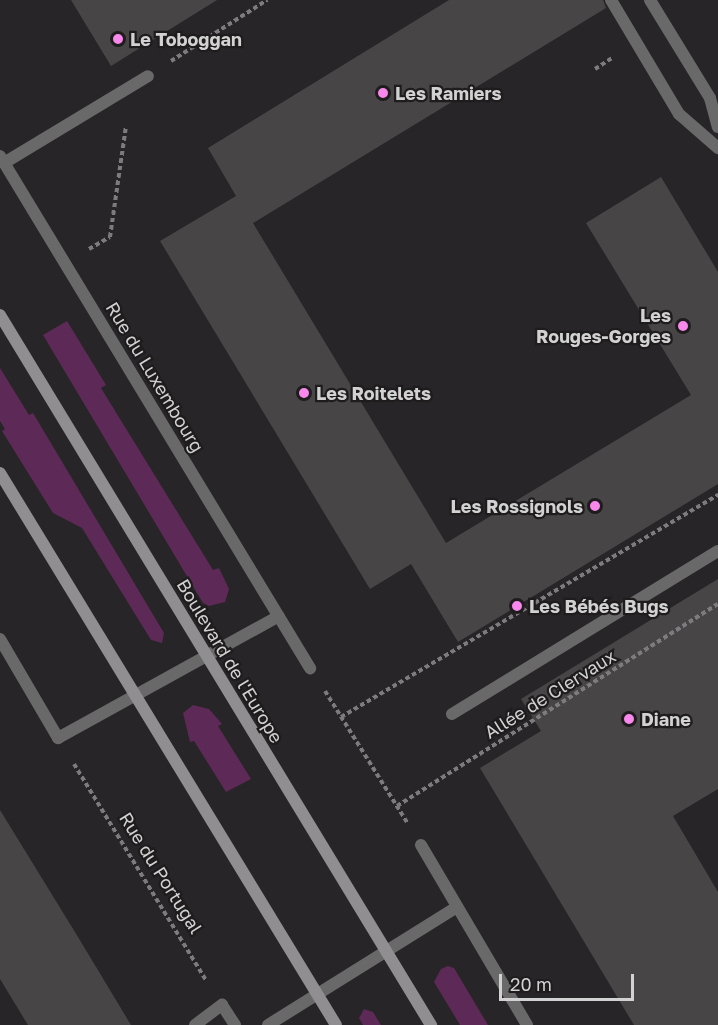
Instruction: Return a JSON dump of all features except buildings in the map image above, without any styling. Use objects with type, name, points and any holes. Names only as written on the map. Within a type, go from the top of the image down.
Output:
[{"type":"main road","name":"Boulevard de l'Europe","points":[[0,315],[206,658],[431,1025]]},
{"type":"main road","points":[[0,473],[336,1025]]},
{"type":"street","points":[[611,0],[679,114],[718,148]]},
{"type":"street","points":[[650,0],[710,98],[718,127]]},
{"type":"street","points":[[2,160],[148,76]]},
{"type":"street","name":"Rue du Luxembourg","points":[[2,160],[310,668]]},
{"type":"street","points":[[452,714],[718,551]]},
{"type":"street","points":[[0,639],[58,738],[279,616]]},
{"type":"street","points":[[422,845],[527,1025]]},
{"type":"street","points":[[268,1025],[384,950],[457,907]]},
{"type":"street","points":[[195,1025],[222,1005],[235,1025]]},
{"type":"path","points":[[148,76],[267,0]]},
{"type":"path","points":[[66,264],[110,237],[132,86]]},
{"type":"path","points":[[341,717],[718,495]]},
{"type":"path","name":"Allée de Clervaux","points":[[396,806],[718,604]]},
{"type":"path","points":[[310,668],[422,845]]},
{"type":"path","name":"Rue du Portugal","points":[[58,738],[222,1005]]},
{"type":"shaded area","points":[[67,321],[106,385],[101,388],[213,570],[219,568],[229,589],[225,602],[209,606],[203,603],[43,335]]},
{"type":"shaded area","points":[[0,368],[29,415],[33,413],[164,633],[162,643],[151,640],[82,528],[53,513],[2,431],[5,429],[0,421]]},
{"type":"shaded area","points":[[193,705],[209,709],[222,724],[218,726],[251,779],[226,792],[194,741],[190,742],[183,713]]},
{"type":"shaded area","points":[[448,966],[454,968],[488,1025],[460,1025],[434,982],[441,969]]},
{"type":"shaded area","points":[[364,1009],[373,1012],[381,1025],[363,1025],[359,1018]]},
{"type":"place","name":"Le Toboggan","points":[[118,39]]},
{"type":"place","name":"Les Ramiers","points":[[383,93]]},
{"type":"place","name":"Les Rouges-Gorges","points":[[683,326]]},
{"type":"place","name":"Les Roitelets","points":[[304,393]]},
{"type":"place","name":"Les Rossignols","points":[[595,506]]},
{"type":"place","name":"Les Bébés Bugs","points":[[517,606]]},
{"type":"place","name":"Diane","points":[[629,719]]}]
